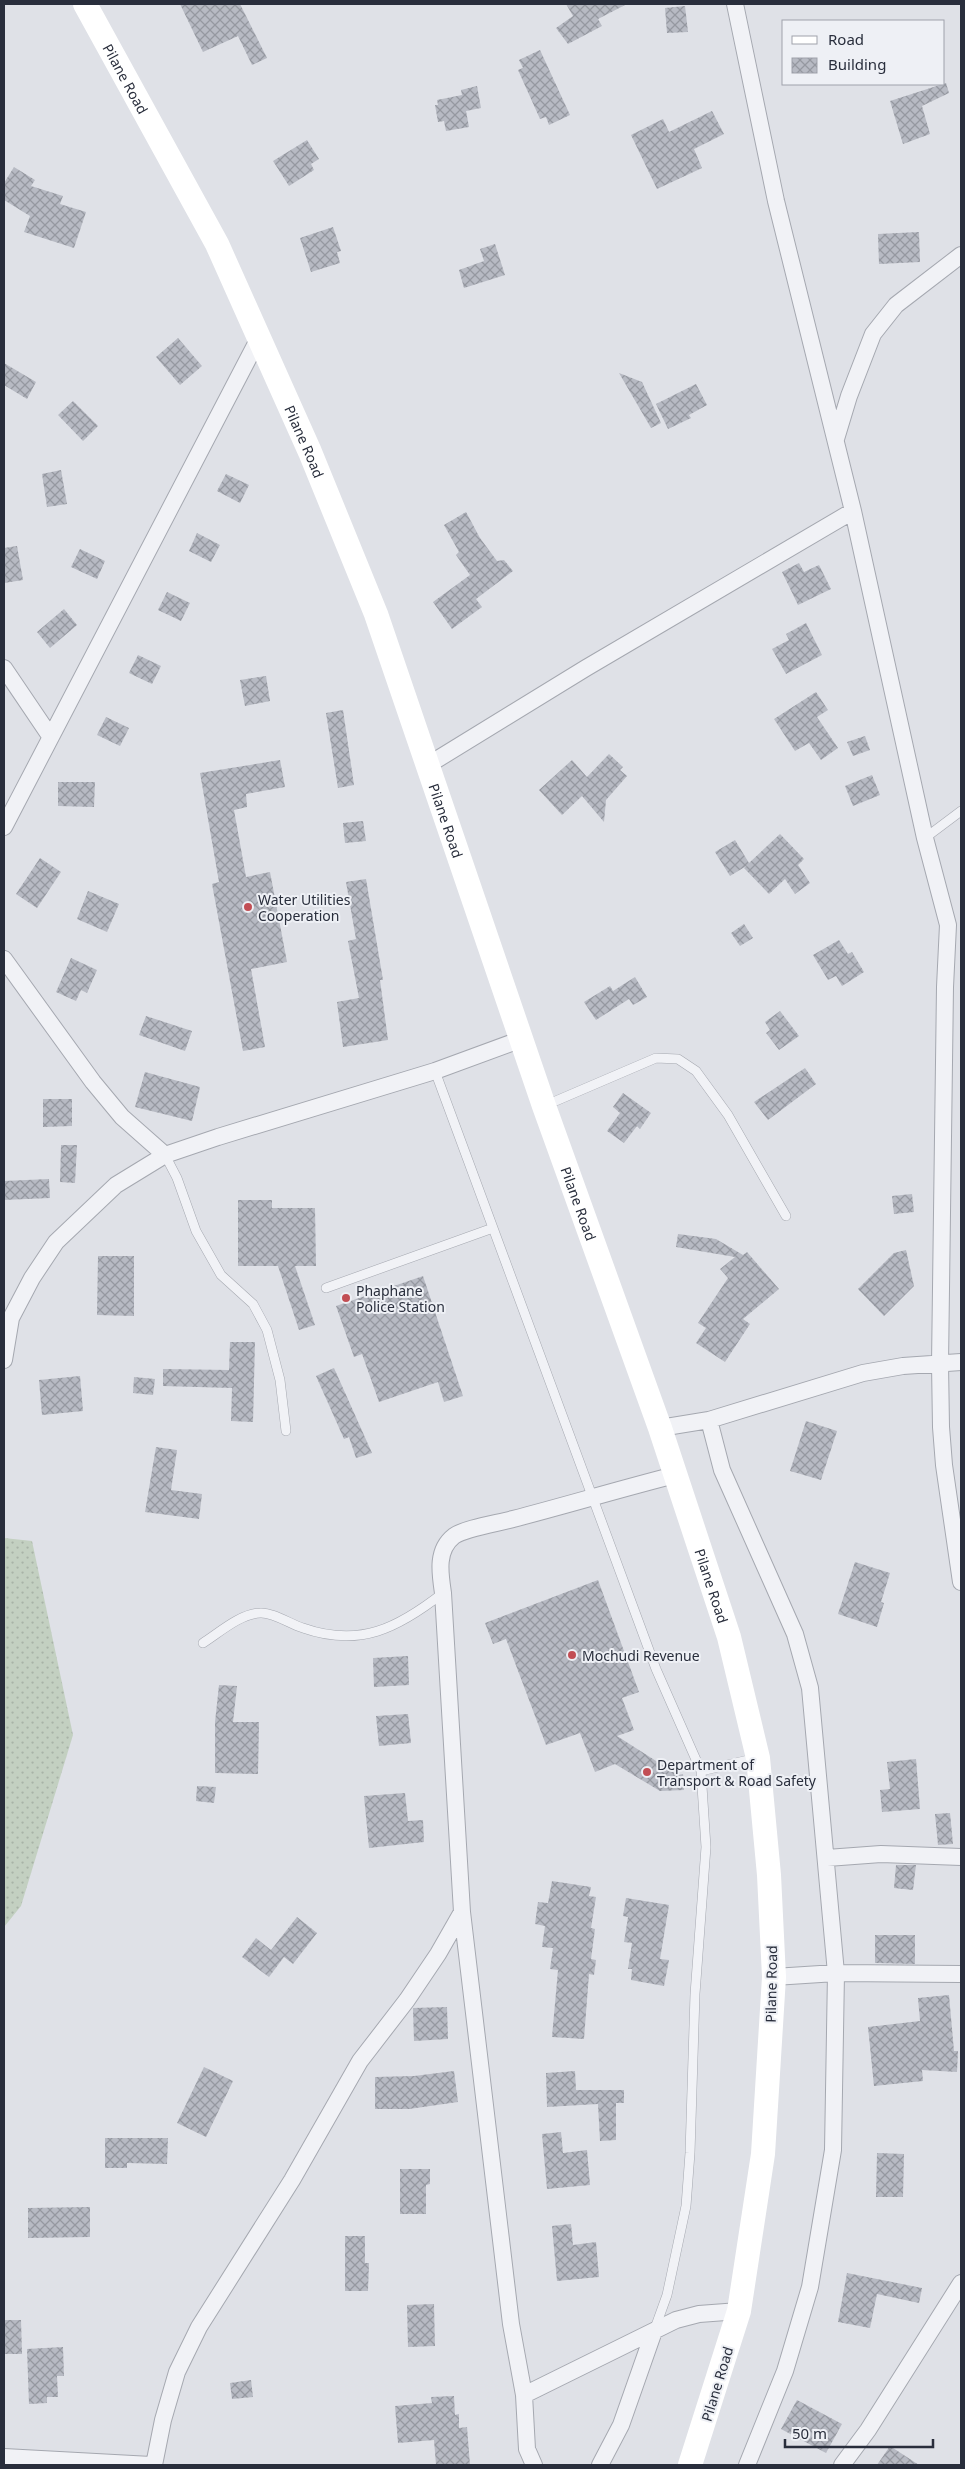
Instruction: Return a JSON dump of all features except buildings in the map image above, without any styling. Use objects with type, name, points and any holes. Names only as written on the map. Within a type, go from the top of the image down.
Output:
[{"type":"main road","name":"Pilane Road","points":[[85,4],[212,235],[260,336],[376,614],[544,1106],[660,1428],[729,1637],[758,1758],[769,1875],[774,1977],[763,2154],[739,2312],[690,2465]]},
{"type":"street","points":[[735,4],[776,201],[853,511],[925,838],[954,929],[945,987],[940,1364],[944,1465],[961,1582]]},
{"type":"street","points":[[836,439],[849,396],[872,334],[896,305],[961,255]]},
{"type":"street","points":[[4,827],[260,336]]},
{"type":"street","points":[[428,766],[586,668],[853,511]]},
{"type":"street","points":[[4,668],[50,736]]},
{"type":"street","points":[[4,959],[93,1082],[122,1117],[165,1155]]},
{"type":"street","points":[[4,1360],[8,1318],[56,1242],[116,1186],[165,1155],[435,1071],[522,1039]]},
{"type":"street","points":[[660,1428],[709,1420],[863,1372],[903,1366],[961,1362]]},
{"type":"street","points":[[709,1420],[722,1470],[795,1634],[810,1688],[836,1973],[833,2150],[810,2287],[785,2372],[746,2465]]},
{"type":"street","points":[[534,2465],[527,2449],[524,2395],[508,2305],[462,1912],[440,1568],[442,1552],[454,1536],[592,1496],[675,1476]]},
{"type":"street","points":[[827,1858],[881,1854],[961,1857]]},
{"type":"street","points":[[4,2457],[152,2465],[177,2372],[199,2327],[292,2180],[360,2061],[412,1992],[438,1954],[462,1912]]},
{"type":"street","points":[[774,1977],[836,1973],[961,1974]]},
{"type":"street","points":[[842,2465],[868,2430],[961,2283]]},
{"type":"street","points":[[524,2395],[676,2320],[699,2314],[739,2312]]},
{"type":"street","points":[[600,2465],[621,2425],[654,2331]]},
{"type":"lane","points":[[925,838],[961,811]]},
{"type":"lane","points":[[544,1106],[656,1058],[678,1059],[696,1071],[728,1115],[786,1216]]},
{"type":"lane","points":[[435,1071],[592,1496],[600,1523],[656,1669],[701,1771],[706,1847],[692,2037],[690,2153],[686,2206],[667,2295],[654,2331]]},
{"type":"lane","points":[[165,1155],[177,1178],[196,1231],[221,1275],[253,1304],[266,1330],[280,1380],[286,1431]]},
{"type":"lane","points":[[326,1288],[493,1228]]},
{"type":"lane","points":[[203,1643],[247,1616],[262,1612],[304,1629],[337,1636],[362,1636],[396,1625],[419,1612],[443,1593]]},
{"type":"lane","points":[[701,1771],[758,1758]]},
{"type":"green space","points":[[4,1538],[32,1541],[73,1735],[21,1906],[4,1927]]},
{"type":"place","name":"Water Utilities Cooperation","points":[[248,907]]},
{"type":"place","name":"Phaphane Police Station","points":[[346,1298]]},
{"type":"place","name":"Mochudi Revenue","points":[[572,1655]]},
{"type":"place","name":"Department of Transport & Road Safety","points":[[647,1772]]}]
